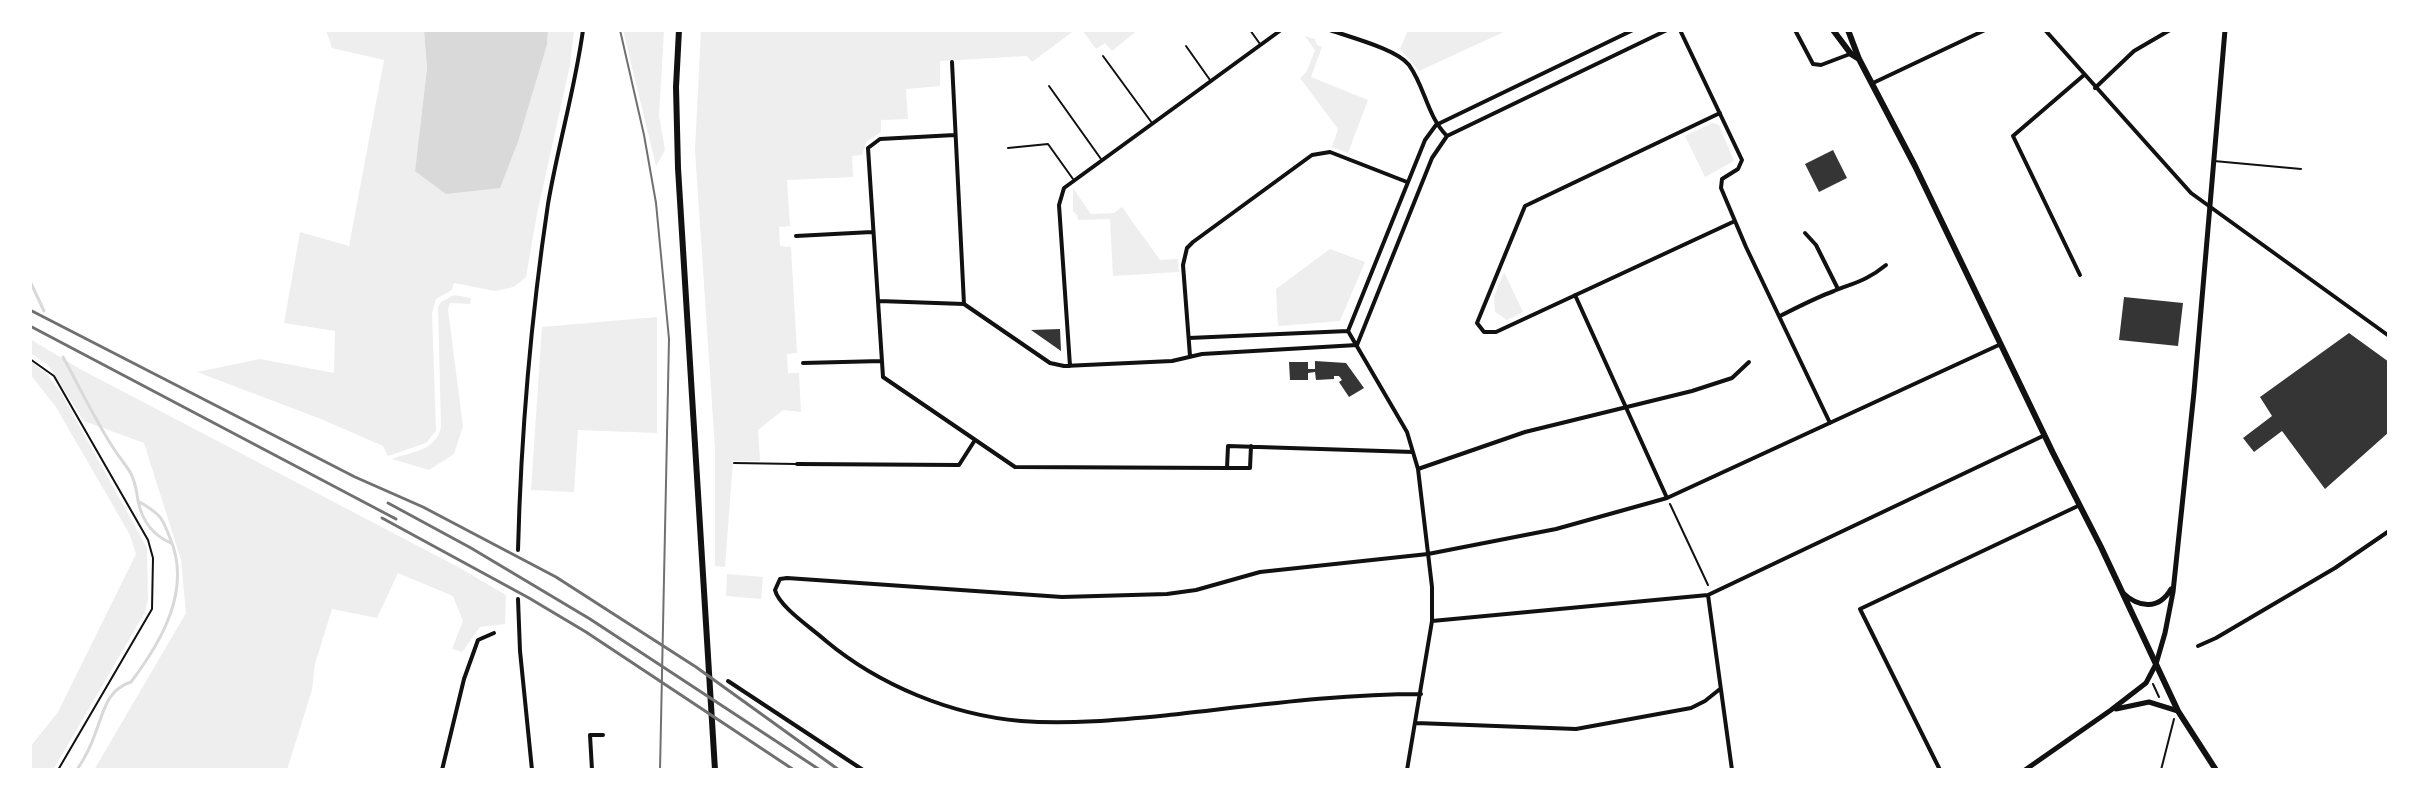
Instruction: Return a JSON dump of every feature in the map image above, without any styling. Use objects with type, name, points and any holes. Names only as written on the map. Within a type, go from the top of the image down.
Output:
[{"type":"main road","points":[[679,30],[676,87],[678,168],[715,770]]},
{"type":"main road","points":[[1833,30],[1854,52],[1873,83],[2178,711],[2216,770]]},
{"type":"main road","points":[[1848,30],[1854,52]]},
{"type":"street","points":[[518,550],[522,449],[537,286],[549,199],[583,30]]},
{"type":"street","points":[[1070,366],[1059,205],[1064,188],[1281,30]]},
{"type":"street","points":[[1330,30],[1399,56],[1409,65],[1436,125],[1447,136]]},
{"type":"street","points":[[1348,331],[1407,182],[1426,138],[1436,125],[1633,30]]},
{"type":"street","points":[[1357,345],[1432,158],[1447,136],[1667,30]]},
{"type":"street","points":[[1680,30],[1742,160],[1738,169],[1722,179],[1721,188],[1830,423]]},
{"type":"street","points":[[1795,30],[1813,64],[1821,65],[1854,52]]},
{"type":"street","points":[[1873,83],[1985,30]]},
{"type":"street","points":[[2045,30],[2175,177],[2210,209],[2389,336]]},
{"type":"street","points":[[2095,88],[2134,51],[2170,30]]},
{"type":"street","points":[[2025,770],[2151,678],[2165,633],[2173,585],[2225,30]]},
{"type":"street","points":[[952,62],[964,304]]},
{"type":"street","points":[[2080,275],[2013,136],[2084,75]]},
{"type":"street","points":[[1720,113],[1525,206],[1477,323],[1484,332],[1496,332],[1735,221]]},
{"type":"street","points":[[955,135],[880,139],[869,146],[883,377],[1015,467],[1250,468],[1251,446]]},
{"type":"street","points":[[1190,356],[1183,268],[1187,248],[1312,155],[1330,152],[1407,182]]},
{"type":"street","points":[[796,236],[872,232]]},
{"type":"street","points":[[1805,233],[1816,245],[1838,289]]},
{"type":"street","points":[[1780,316],[1838,289],[1851,287],[1886,265]]},
{"type":"street","points":[[1575,295],[1667,498]]},
{"type":"street","points":[[879,301],[964,304],[1050,363],[1070,366],[1172,361],[1190,356],[1357,345]]},
{"type":"street","points":[[1348,331],[1407,432],[1418,469],[1432,587],[1432,621],[1407,770]]},
{"type":"street","points":[[1189,338],[1348,331]]},
{"type":"street","points":[[1421,694],[1361,694],[1141,718],[1021,721],[972,713],[908,692],[853,660],[790,609],[775,590],[780,579],[813,579],[1062,597],[1167,594],[1196,590],[1260,572],[1428,554],[1556,529],[1667,498],[2001,344]]},
{"type":"street","points":[[803,363],[882,361]]},
{"type":"street","points":[[1418,469],[1525,432],[1732,378],[1749,362]]},
{"type":"street","points":[[1432,621],[1708,595],[2045,435]]},
{"type":"street","points":[[797,464],[959,465],[975,440]]},
{"type":"street","points":[[1227,468],[1228,446],[1413,452]]},
{"type":"street","points":[[1940,770],[1860,609],[2080,505]]},
{"type":"street","points":[[2198,646],[2322,576],[2389,531]]},
{"type":"street","points":[[2119,589],[2133,602],[2145,605],[2166,597],[2173,585]]},
{"type":"street","points":[[1708,595],[1732,770]]},
{"type":"street","points":[[518,599],[532,770]]},
{"type":"street","points":[[442,770],[469,661],[478,640],[494,633]]},
{"type":"street","points":[[728,681],[863,770]]},
{"type":"street","points":[[1416,723],[1576,729],[1691,708],[1720,689]]},
{"type":"street","points":[[2111,710],[2149,702],[2178,711]]},
{"type":"street","points":[[592,770],[590,735],[603,735]]},
{"type":"lane","points":[[1250,30],[1261,45]]},
{"type":"lane","points":[[1186,46],[1211,81]]},
{"type":"lane","points":[[1103,56],[1152,124]]},
{"type":"lane","points":[[1049,86],[1102,160]]},
{"type":"lane","points":[[1008,148],[1048,144],[1074,180]]},
{"type":"lane","points":[[2214,161],[2301,169]]},
{"type":"lane","points":[[734,463],[797,464]]},
{"type":"path","points":[[30,359],[54,376],[148,540],[153,558],[152,609],[58,770]]},
{"type":"path","points":[[1667,498],[1708,584],[1708,595]]},
{"type":"path","points":[[2161,770],[2172,723]]},
{"type":"shaded area","points":[[326,30],[424,30],[427,68],[415,171],[500,187],[518,142],[547,45],[548,30],[574,30],[570,65],[526,277],[514,287],[495,291],[454,283],[452,290],[436,299],[432,313],[436,431],[426,443],[388,456],[383,446],[197,372],[260,359],[334,373],[335,331],[284,323],[300,232],[349,246],[384,60],[332,48]]},
{"type":"shaded area","points":[[424,30],[548,30],[547,45],[518,142],[500,188],[446,194],[415,171],[427,68]]},
{"type":"shaded area","points":[[623,30],[664,30],[659,115],[665,150],[656,166]]},
{"type":"shaded area","points":[[701,30],[1075,30],[1032,62],[1027,56],[940,61],[940,86],[906,89],[908,119],[881,120],[881,132],[867,141],[862,155],[852,156],[853,177],[787,180],[790,226],[779,227],[780,246],[791,247],[797,353],[787,354],[788,373],[799,373],[801,412],[783,410],[758,430],[760,461],[733,461],[725,567],[715,566],[715,448],[695,150]]},
{"type":"shaded area","points":[[1082,30],[1138,30],[1112,51],[1105,43],[1096,49]]},
{"type":"shaded area","points":[[1408,30],[1508,30],[1419,71],[1400,49]]},
{"type":"shaded area","points":[[1305,36],[1315,39],[1317,45],[1322,47],[1311,77],[1368,100],[1348,153],[1332,147],[1338,129],[1300,78],[1306,73],[1315,50]]},
{"type":"shaded area","points":[[1713,123],[1719,125],[1734,161],[1705,177],[1685,136]]},
{"type":"shaded area","points":[[1073,188],[1091,214],[1114,213],[1122,207],[1160,260],[1178,259],[1179,272],[1113,276],[1110,219],[1078,220],[1073,211]]},
{"type":"shaded area","points":[[1330,249],[1365,262],[1340,321],[1278,326],[1276,289]]},
{"type":"shaded area","points":[[1504,272],[1523,312],[1507,320],[1495,312],[1494,297]]},
{"type":"shaded area","points":[[454,295],[471,298],[470,304],[450,303],[448,310],[463,426],[454,454],[429,470],[392,459],[429,446],[438,435],[441,427],[438,307]]},
{"type":"shaded area","points":[[657,317],[657,433],[578,430],[574,492],[531,490],[542,327]]},
{"type":"shaded area","points":[[30,339],[80,369],[506,595],[505,624],[480,627],[462,652],[452,649],[463,621],[453,596],[398,573],[377,618],[332,609],[315,664],[312,690],[287,770],[94,770],[186,613],[181,560],[144,443],[84,421],[48,365],[30,353]]},
{"type":"shaded area","points":[[30,361],[47,374],[61,393],[147,548],[148,599],[145,612],[53,770],[30,770],[30,747],[58,712],[136,554],[130,535],[56,407],[30,374]]},
{"type":"shaded area","points":[[727,574],[763,577],[761,599],[726,596]]},
{"type":"building","points":[[1833,150],[1847,178],[1819,192],[1805,164]]},
{"type":"building","points":[[2124,297],[2183,303],[2178,346],[2119,340]]},
{"type":"building","points":[[1060,329],[1061,351],[1031,330]]},
{"type":"building","points":[[2349,333],[2389,362],[2389,432],[2325,489],[2282,431],[2254,452],[2243,438],[2272,416],[2260,397]]},
{"type":"building","points":[[1315,361],[1346,363],[1364,388],[1349,397],[1339,382],[1342,380],[1339,376],[1316,380],[1315,372],[1308,373],[1308,380],[1290,380],[1289,362],[1308,362],[1308,369],[1315,369]]},
{"type":"waterway","points":[[30,281],[44,311]]},
{"type":"waterway","points":[[63,357],[99,424],[129,470],[138,501],[164,523],[176,557],[178,576],[176,595],[163,632],[131,682],[111,696],[77,770]]},
{"type":"waterway","points":[[138,501],[149,526],[158,536],[171,543]]},
{"type":"tram line","points":[[620,30],[656,203],[669,339],[660,770]]},
{"type":"railway","points":[[30,310],[556,577],[696,667],[839,770]]},
{"type":"railway","points":[[30,326],[396,519]]},
{"type":"railway","points":[[388,503],[590,619],[820,770]]},
{"type":"railway","points":[[382,518],[586,632],[794,770]]}]
